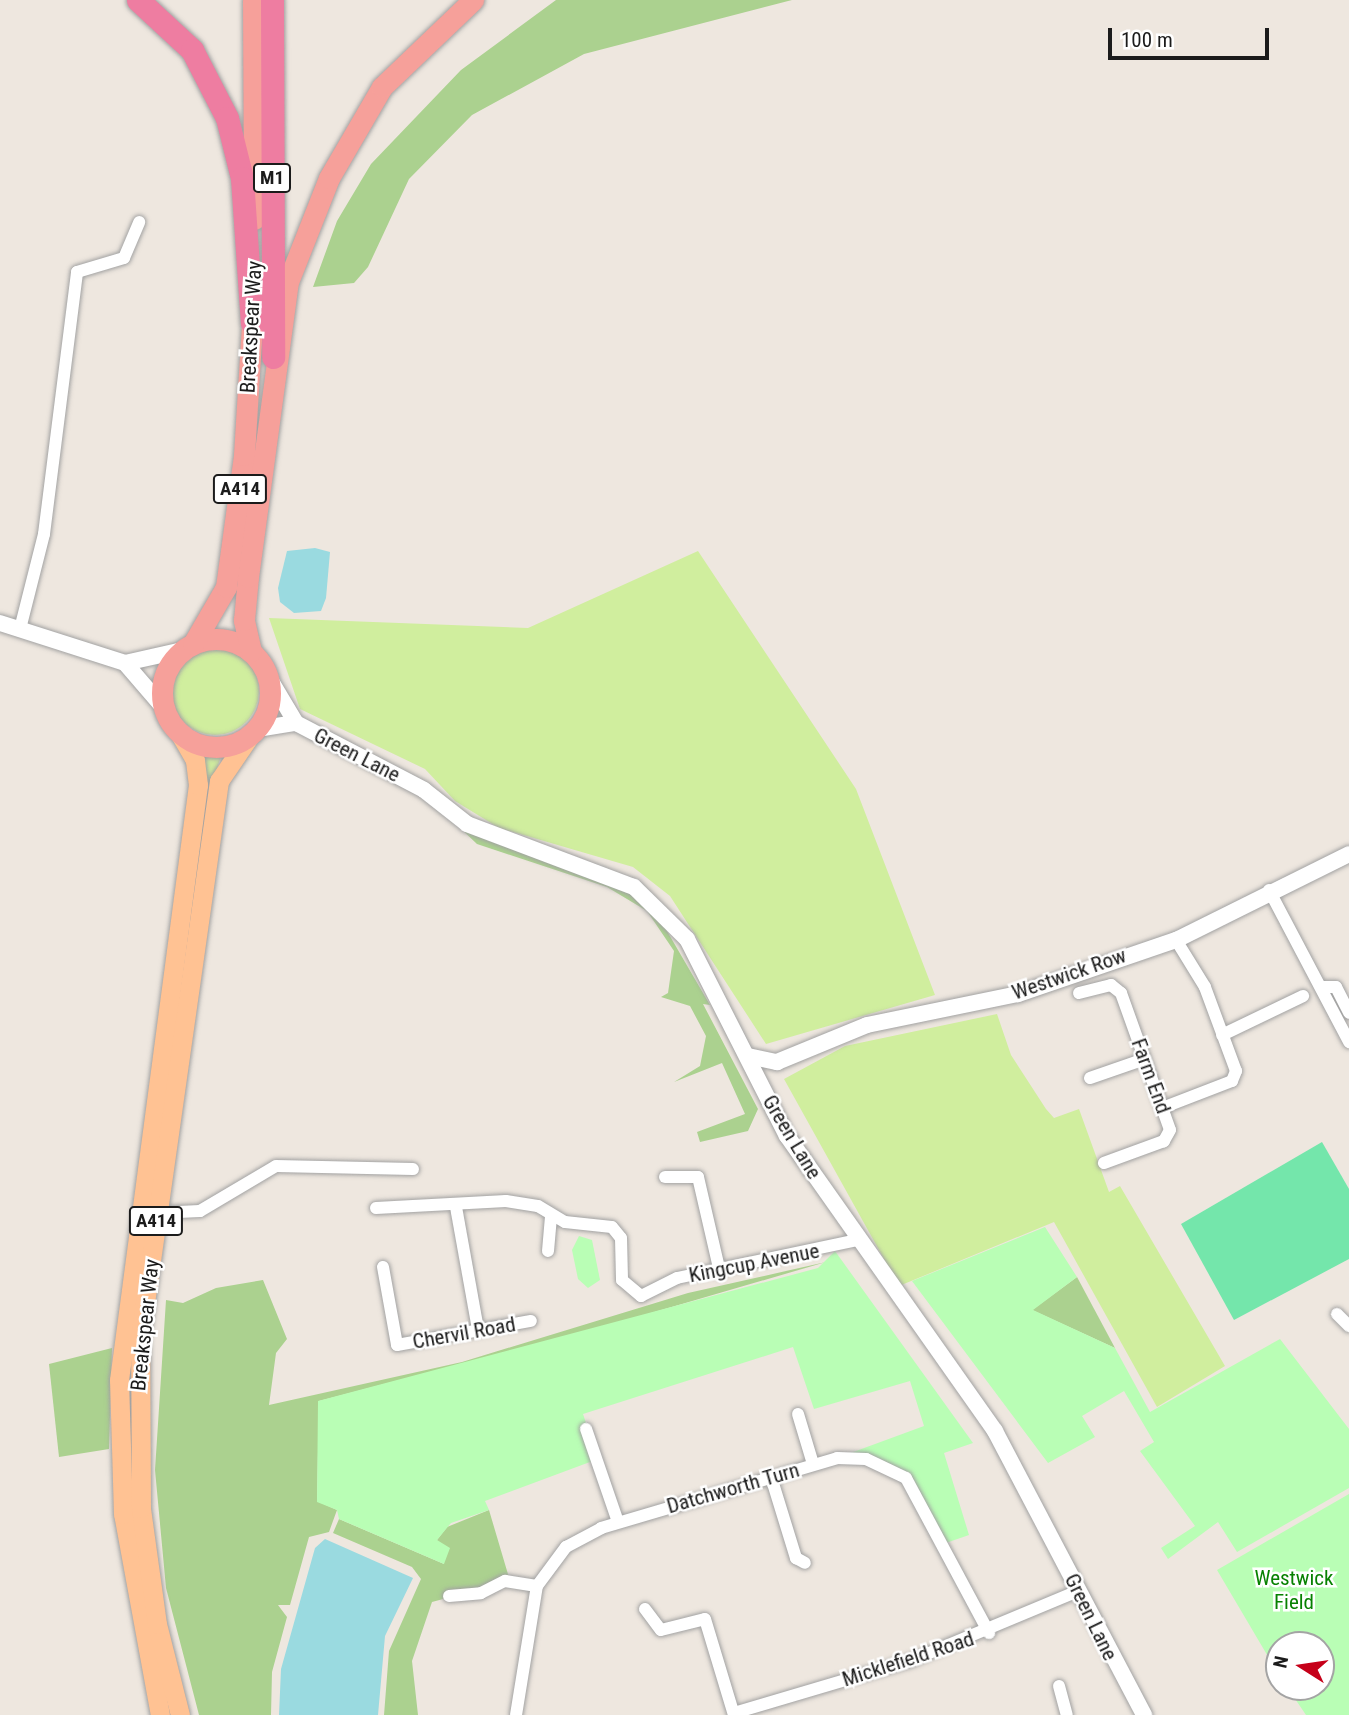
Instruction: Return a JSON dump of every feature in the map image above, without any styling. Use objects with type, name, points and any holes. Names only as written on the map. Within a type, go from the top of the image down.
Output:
[{"type":"highway","name":"M1","points":[[138,0],[169,23],[213,82],[236,147],[252,323]]},
{"type":"highway","name":"Breakspear Way","points":[[188,647],[226,587],[252,323],[253,0]]},
{"type":"highway","name":"M1","points":[[272,0],[273,356]]},
{"type":"highway","name":"A414","points":[[273,356],[296,257],[348,143],[383,87],[473,0]]},
{"type":"highway","name":"Breakspear Way","points":[[251,651],[244,620],[273,356]]},
{"type":"highway","points":[[217,638],[251,651],[268,676],[267,713],[253,733],[214,747],[180,734],[163,707],[164,676],[188,647],[217,638]]},
{"type":"main road","name":"Breakspear Way","points":[[180,1715],[157,1624],[136,1450],[141,1338],[219,781],[253,733]]},
{"type":"main road","name":"Breakspear Way","points":[[160,1715],[127,1548],[120,1380],[198,785],[195,760],[180,734]]},
{"type":"street","points":[[20,629],[44,534],[76,272],[124,258],[139,222]]},
{"type":"street","points":[[0,624],[125,663],[163,707]]},
{"type":"street","points":[[125,663],[188,647]]},
{"type":"street","name":"Green Lane","points":[[268,676],[296,723],[424,790],[467,824],[634,887],[687,939],[765,1093],[858,1240],[995,1432],[1144,1715]]},
{"type":"street","name":"Green Lane","points":[[253,733],[296,723]]},
{"type":"street","name":"Westwick Row","points":[[777,1062],[867,1025],[1018,993],[1176,940],[1269,890],[1349,853]]},
{"type":"street","points":[[1269,890],[1349,1042]]},
{"type":"street","points":[[1162,1108],[1232,1082],[1237,1071],[1205,987],[1176,940]]},
{"type":"street","name":"Farm End","points":[[1079,993],[1111,985],[1121,993],[1170,1129],[1164,1142],[1104,1163]]},
{"type":"street","points":[[1322,987],[1336,987],[1349,1013]]},
{"type":"street","points":[[1222,1035],[1303,996]]},
{"type":"street","points":[[748,1056],[777,1062],[765,1093]]},
{"type":"street","points":[[1090,1078],[1144,1059]]},
{"type":"street","points":[[157,1213],[200,1211],[276,1166],[413,1169]]},
{"type":"street","points":[[665,1177],[698,1177],[720,1272]]},
{"type":"street","name":"Kingcup Avenue","points":[[376,1208],[427,1202],[456,1207],[506,1201],[538,1206],[551,1217],[612,1227],[621,1237],[622,1280],[641,1296],[677,1278],[720,1272],[858,1240]]},
{"type":"street","points":[[456,1207],[478,1329]]},
{"type":"street","points":[[548,1251],[551,1217]]},
{"type":"street","name":"Chervil Road","points":[[383,1267],[397,1345],[531,1321]]},
{"type":"street","points":[[1337,1314],[1349,1326]]},
{"type":"street","points":[[798,1413],[813,1464]]},
{"type":"street","points":[[586,1429],[618,1522]]},
{"type":"street","name":"Datchworth Turn","points":[[516,1715],[537,1586],[566,1547],[618,1522],[772,1480],[813,1464],[866,1459],[905,1478],[989,1633]]},
{"type":"street","points":[[772,1480],[796,1558],[805,1563]]},
{"type":"street","points":[[449,1596],[481,1593],[505,1581],[537,1586]]},
{"type":"street","name":"Micklefield Road","points":[[734,1714],[989,1633],[1078,1591]]},
{"type":"street","points":[[645,1608],[661,1630],[705,1619],[734,1714]]},
{"type":"street","points":[[1059,1686],[1067,1715]]},
{"type":"green space","points":[[556,0],[792,0],[584,54],[472,115],[409,179],[368,267],[354,283],[313,287],[337,221],[371,164],[461,70]]},
{"type":"green space","points":[[698,551],[856,789],[935,995],[766,1044],[670,896],[633,867],[499,828],[455,801],[425,769],[300,709],[269,618],[528,628]]},
{"type":"green space","points":[[215,647],[232,651],[246,660],[255,674],[259,691],[255,708],[246,722],[232,731],[215,735],[198,731],[184,722],[175,708],[171,691],[175,674],[184,660],[198,651]]},
{"type":"green space","points":[[200,749],[222,752],[210,793],[202,792]]},
{"type":"green space","points":[[457,825],[591,869],[653,907],[710,1005],[703,1004],[758,1109],[748,1131],[700,1142],[697,1132],[745,1114],[722,1063],[674,1082],[700,1066],[706,1036],[690,1006],[661,997],[668,993],[674,951],[647,911],[607,887],[477,844]]},
{"type":"green space","points":[[997,1014],[1011,1055],[1046,1109],[1054,1118],[1079,1109],[1109,1192],[1120,1186],[1225,1366],[1157,1407],[1054,1222],[899,1286],[784,1079],[845,1046]]},
{"type":"green space","points":[[1322,1142],[1349,1189],[1349,1259],[1234,1320],[1181,1224]]},
{"type":"green space","points":[[1045,1227],[1077,1277],[1033,1310],[1115,1348],[1150,1412],[1280,1339],[1349,1429],[1349,1488],[1237,1552],[1218,1522],[1168,1559],[1161,1548],[1195,1526],[1140,1451],[1154,1442],[1124,1391],[1082,1416],[1095,1437],[1048,1463],[912,1281]]},
{"type":"green space","points":[[579,1236],[592,1240],[600,1280],[588,1288],[578,1279],[572,1250]]},
{"type":"green space","points":[[835,1251],[973,1443],[944,1453],[969,1535],[943,1544],[919,1497],[887,1467],[837,1458],[924,1426],[910,1381],[814,1409],[793,1347],[583,1414],[598,1459],[485,1501],[489,1510],[451,1523],[437,1540],[450,1548],[444,1564],[339,1519],[337,1510],[317,1502],[318,1401],[818,1268]]},
{"type":"green space","points":[[826,1262],[593,1330],[319,1401],[317,1501],[337,1510],[329,1532],[309,1537],[290,1605],[278,1605],[287,1617],[272,1672],[271,1715],[199,1715],[166,1588],[155,1470],[166,1300],[183,1303],[216,1288],[263,1280],[287,1339],[276,1353],[269,1405],[462,1362],[688,1293]]},
{"type":"green space","points":[[1077,1277],[1115,1348],[1032,1310]]},
{"type":"green space","points":[[112,1348],[109,1449],[59,1457],[49,1364]]},
{"type":"green space","name":"Westwick Field","points":[[1349,1494],[1349,1715],[1306,1715],[1296,1701],[1335,1701],[1335,1631],[1265,1631],[1265,1651],[1217,1570]]},
{"type":"green space","points":[[489,1510],[510,1581],[432,1602],[412,1661],[418,1715],[384,1715],[389,1651],[421,1579],[412,1567],[333,1533],[339,1519],[444,1564],[437,1540],[447,1527]]},
{"type":"water","points":[[315,548],[330,552],[326,598],[321,611],[294,613],[280,602],[278,588],[287,551]]},
{"type":"water","points":[[325,1539],[413,1578],[385,1636],[378,1715],[279,1715],[281,1669],[315,1548]]}]
